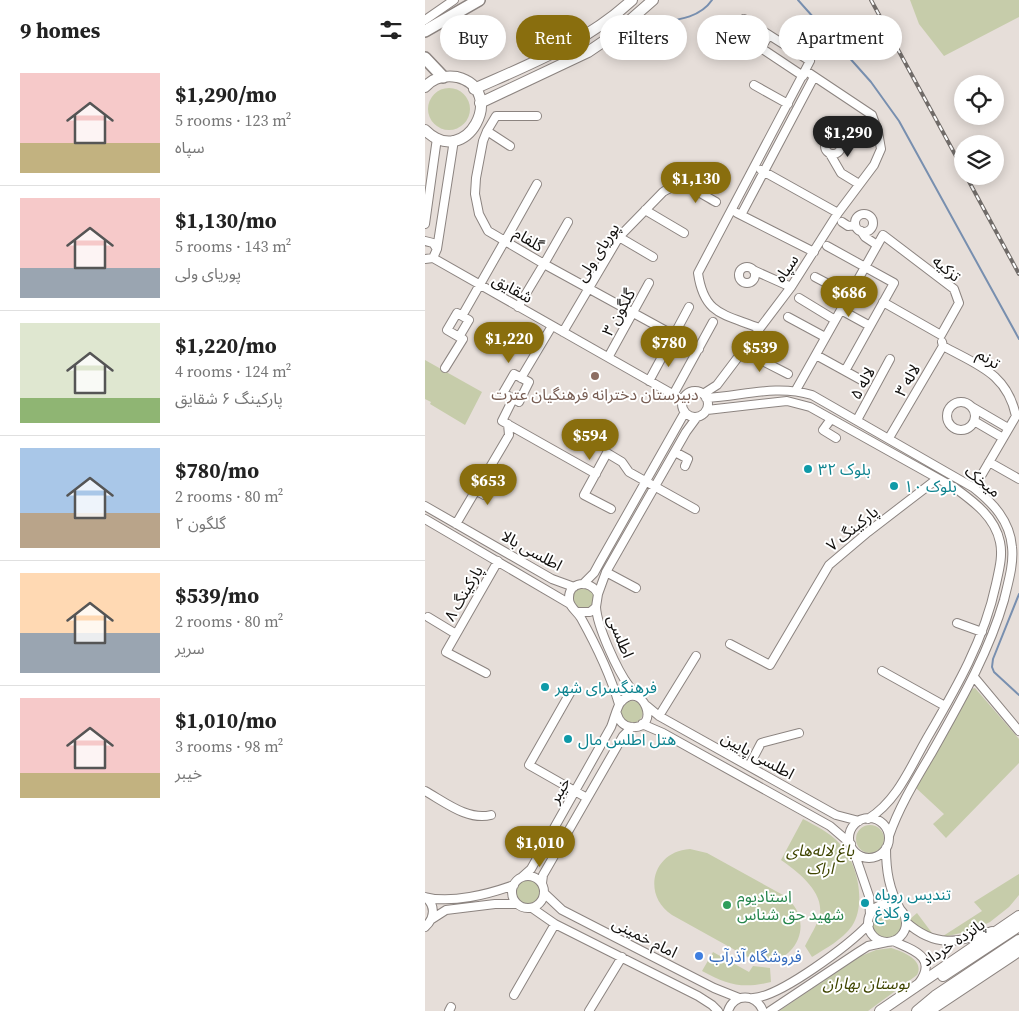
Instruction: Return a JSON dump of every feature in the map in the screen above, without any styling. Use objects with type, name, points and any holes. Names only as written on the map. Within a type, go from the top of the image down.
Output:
[{"type":"highway","points":[[425,31],[479,0]]},
{"type":"highway","points":[[425,58],[443,77]]},
{"type":"main road","points":[[474,89],[582,39],[605,23],[632,0]]},
{"type":"main road","points":[[481,103],[587,52],[613,35],[653,0]]},
{"type":"main road","points":[[425,87],[432,81],[443,77],[461,79],[474,89],[481,103],[479,120],[465,136],[454,140],[437,138],[425,130]]},
{"type":"main road","name":"پانزده خرداد","points":[[880,1011],[1019,916]]},
{"type":"main road","name":"پانزده خرداد","points":[[884,1011],[928,986],[1019,926]]},
{"type":"main road","points":[[917,1011],[935,996],[1019,940]]},
{"type":"main road","points":[[929,1011],[1019,951]]},
{"type":"street","points":[[425,20],[454,0]]},
{"type":"street","points":[[759,328],[719,312],[709,305],[701,289],[698,273],[811,62],[769,35]]},
{"type":"street","points":[[741,215],[814,77],[769,53]]},
{"type":"street","name":"سپاه","points":[[705,396],[717,385],[791,287],[838,213],[874,165],[881,149],[879,132],[872,115],[814,77]]},
{"type":"street","points":[[755,85],[788,104]]},
{"type":"street","points":[[510,146],[487,131],[496,116],[537,116]]},
{"type":"street","name":"گلفام","points":[[487,131],[483,141],[475,194],[479,214],[488,231],[543,266],[589,288],[699,349]]},
{"type":"street","points":[[425,222],[437,138]]},
{"type":"street","points":[[429,259],[437,249],[454,140]]},
{"type":"street","points":[[830,154],[841,173],[859,184]]},
{"type":"street","points":[[755,166],[838,213]]},
{"type":"street","points":[[462,316],[537,184]]},
{"type":"street","name":"پوریای ولی","points":[[563,332],[619,237],[663,192],[671,186],[687,186],[716,202]]},
{"type":"street","points":[[645,210],[683,233]]},
{"type":"street","points":[[731,211],[813,252]]},
{"type":"street","points":[[518,307],[568,222]]},
{"type":"street","points":[[796,390],[877,244],[865,237],[858,228],[842,222]]},
{"type":"street","name":"تزکیه","points":[[877,244],[883,235],[954,289],[959,302],[941,335]]},
{"type":"street","points":[[619,237],[653,257]]},
{"type":"street","points":[[425,242],[433,242],[437,249]]},
{"type":"street","points":[[827,246],[894,283],[845,371]]},
{"type":"street","name":"شقایق","points":[[429,259],[479,285],[683,400]]},
{"type":"street","points":[[753,270],[791,287]]},
{"type":"street","points":[[815,277],[849,295]]},
{"type":"street","name":"گلگون ۳","points":[[610,354],[649,283]]},
{"type":"street","points":[[799,298],[835,320]]},
{"type":"street","points":[[883,302],[941,335],[943,346]]},
{"type":"street","points":[[674,335],[689,306]]},
{"type":"street","points":[[841,310],[870,326]]},
{"type":"street","points":[[445,368],[463,339],[459,337],[447,330],[457,313],[469,320],[459,337]]},
{"type":"street","points":[[788,317],[825,337]]},
{"type":"street","points":[[673,395],[713,322]]},
{"type":"street","points":[[521,378],[552,326]]},
{"type":"street","points":[[649,381],[669,344]]},
{"type":"street","name":"ترنم","points":[[943,346],[992,373],[1005,388],[1013,404],[1016,416],[1009,428]]},
{"type":"street","name":"لاله ۳","points":[[889,438],[943,346]]},
{"type":"street","points":[[743,351],[788,374]]},
{"type":"street","points":[[816,355],[865,382]]},
{"type":"street","name":"لاله ۵","points":[[857,420],[890,359]]},
{"type":"street","points":[[514,374],[529,382],[519,402],[513,399],[503,393],[514,374]]},
{"type":"street","name":"میخک","points":[[705,396],[781,390],[796,390],[812,395],[974,488],[991,503],[1005,521],[1012,546],[1012,561],[997,624],[974,677],[910,790],[894,821],[889,836]]},
{"type":"street","points":[[694,392],[705,396],[708,402],[707,410],[703,415],[697,417],[690,416],[685,412],[683,400],[686,396],[694,392]]},
{"type":"street","points":[[513,399],[502,420],[596,474]]},
{"type":"street","name":"میخک","points":[[707,410],[787,401],[811,407],[971,499],[983,510],[994,527],[1000,542],[1001,559],[998,576],[982,632],[966,669],[888,804],[868,819]]},
{"type":"street","points":[[972,407],[975,421],[969,428],[960,431],[952,428],[947,420],[948,411],[954,404],[964,402],[1009,428],[974,488]]},
{"type":"street","points":[[685,412],[594,573],[583,584],[574,587],[569,595],[570,604],[577,612],[590,612],[597,607],[598,594],[606,572],[697,417]]},
{"type":"street","points":[[831,418],[823,430],[836,438]]},
{"type":"street","points":[[975,421],[1003,438]]},
{"type":"street","points":[[486,474],[509,435],[508,424]]},
{"type":"street","points":[[675,452],[688,459],[685,466]]},
{"type":"street","points":[[611,509],[584,495],[607,453],[622,462],[629,472],[695,509]]},
{"type":"street","points":[[989,462],[1019,479]]},
{"type":"street","points":[[478,469],[486,474],[494,478],[484,495],[469,486],[478,469]]},
{"type":"street","name":"پارکینگ ۷","points":[[730,644],[770,665],[829,565],[937,478]]},
{"type":"street","points":[[457,524],[476,490]]},
{"type":"street","name":"اطلسی بالا","points":[[425,506],[553,579],[574,587]]},
{"type":"street","name":"اطلسی بالا","points":[[425,519],[570,604]]},
{"type":"street","name":"پارکینگ ۸","points":[[486,673],[445,652],[497,561]]},
{"type":"street","points":[[606,572],[636,588]]},
{"type":"street","points":[[583,584],[593,586],[598,594]]},
{"type":"street","name":"اطلسی","points":[[597,607],[599,622],[614,659],[628,686],[641,699]]},
{"type":"street","name":"اطلسی","points":[[577,612],[604,664],[619,704]]},
{"type":"street","points":[[427,617],[456,634]]},
{"type":"street","points":[[957,623],[982,632]]},
{"type":"street","points":[[659,716],[696,656]]},
{"type":"street","points":[[882,671],[945,706]]},
{"type":"street","points":[[974,677],[1019,731]]},
{"type":"street","points":[[570,693],[529,765],[587,798]]},
{"type":"street","points":[[636,696],[641,699],[647,706],[647,716],[642,724],[632,727],[622,724],[617,714],[619,704],[626,697],[636,696]]},
{"type":"street","name":"اطلسی پایین","points":[[647,706],[659,716],[836,815],[859,821]]},
{"type":"street","name":"خیبر","points":[[522,877],[531,869],[617,714]]},
{"type":"street","name":"اطلسی پایین","points":[[642,724],[663,733],[830,826],[852,847]]},
{"type":"street","name":"خیبر","points":[[542,883],[543,875],[587,798],[623,736],[632,727]]},
{"type":"street","points":[[749,766],[761,743],[799,734]]},
{"type":"street","points":[[757,786],[763,774]]},
{"type":"street","points":[[425,791],[471,816],[482,818],[491,815]]},
{"type":"street","points":[[918,984],[927,967],[924,958],[916,952],[875,937],[871,933],[869,924],[869,896],[852,847],[851,831],[859,821],[868,819],[880,821],[884,825],[889,836],[887,876],[894,898],[906,922],[916,931],[931,939],[955,941],[973,938],[1001,928]]},
{"type":"street","points":[[852,847],[864,857],[870,858],[877,857],[887,848]]},
{"type":"street","points":[[425,897],[442,899],[493,893],[514,885],[522,877],[533,877],[542,883],[544,893],[540,902],[531,908],[517,904],[495,904],[447,910],[432,919],[425,927]]},
{"type":"street","points":[[514,885],[513,895],[517,904]]},
{"type":"street","name":"امام خمینی","points":[[544,893],[562,910],[714,988],[739,998]]},
{"type":"street","points":[[425,897],[432,904],[432,919]]},
{"type":"street","points":[[870,915],[873,910],[885,904],[891,904],[901,911]]},
{"type":"street","name":"امام خمینی","points":[[531,908],[555,924],[698,996],[718,1011]]},
{"type":"street","points":[[770,1011],[868,946],[890,941],[902,934],[906,922]]},
{"type":"street","points":[[514,995],[555,924]]},
{"type":"street","points":[[727,1011],[730,1004],[739,998],[761,998],[776,992],[846,946],[869,924]]},
{"type":"street","points":[[589,1011],[622,957]]},
{"type":"street","points":[[753,998],[761,1005],[763,1011]]},
{"type":"green space","points":[[910,0],[1019,0],[1019,17],[944,56],[919,24]]},
{"type":"green space","points":[[449,88],[464,94],[470,109],[464,124],[449,130],[434,124],[428,109],[434,94]]},
{"type":"green space","points":[[425,360],[482,392],[465,425],[425,399]]},
{"type":"green space","points":[[584,587],[592,590],[595,598],[592,606],[584,609],[576,606],[573,598],[576,590]]},
{"type":"green space","points":[[975,688],[1019,739],[1019,763],[946,838],[933,824],[944,814],[916,788],[971,689]]},
{"type":"green space","points":[[632,701],[640,704],[643,712],[640,720],[632,723],[624,720],[621,712],[624,704]]},
{"type":"green space","name":"باغ لاله‌های اراک","points":[[803,819],[822,829],[839,843],[845,851],[855,871],[859,894],[859,906],[852,926],[839,940],[812,957],[805,946],[816,926],[820,905],[808,882],[781,860]]},
{"type":"green space","points":[[870,825],[880,829],[884,839],[880,849],[870,853],[860,849],[856,839],[860,829]]},
{"type":"green space","name":"استادیوم شهید حق شناس","points":[[690,849],[707,853],[783,895],[794,905],[799,917],[800,929],[797,941],[790,951],[780,958],[768,961],[753,960],[672,915],[662,906],[654,885],[660,865],[667,857]]},
{"type":"green space","points":[[1019,874],[1019,895],[1009,907],[990,922],[973,930],[940,938],[982,911],[974,902]]},
{"type":"green space","points":[[528,880],[536,884],[540,892],[536,900],[528,904],[520,900],[516,892],[520,884]]},
{"type":"green space","points":[[887,908],[897,913],[902,923],[897,933],[887,938],[877,933],[872,923],[877,913]]},
{"type":"green space","points":[[917,913],[935,937],[922,934],[910,919]]},
{"type":"green space","name":"بوستان بهاران","points":[[891,948],[911,957],[918,965],[919,970],[917,975],[868,1011],[779,1011],[861,956],[876,950]]},
{"type":"green space","points":[[713,952],[749,972],[753,966],[770,968],[771,982],[752,985],[735,984],[720,980],[702,971]]},
{"type":"waterway","points":[[687,17],[701,11],[712,0]]},
{"type":"waterway","points":[[798,0],[871,82],[899,121],[1019,339]]},
{"type":"waterway","points":[[1019,594],[993,659],[992,667],[994,672],[1019,695]]},
{"type":"railway","points":[[871,0],[954,152]]},
{"type":"railway","points":[[971,185],[1019,274]]},
{"type":"place","name":"دبیرستان دخترانه فرهنگیان عترت","points":[[595,376]]},
{"type":"place","name":"بلوک ۳۲","points":[[808,469]]},
{"type":"place","name":"بلوک ۱۰","points":[[894,486]]},
{"type":"place","name":"فرهنگسرای شهر","points":[[545,687]]},
{"type":"place","name":"هتل اطلس مال","points":[[568,739]]},
{"type":"place","name":"تندیس روباه و کلاغ","points":[[865,903]]},
{"type":"place","name":"استادیوم شهید حق شناس","points":[[727,905]]},
{"type":"place","name":"فروشگاه آذرآب","points":[[699,956]]}]
